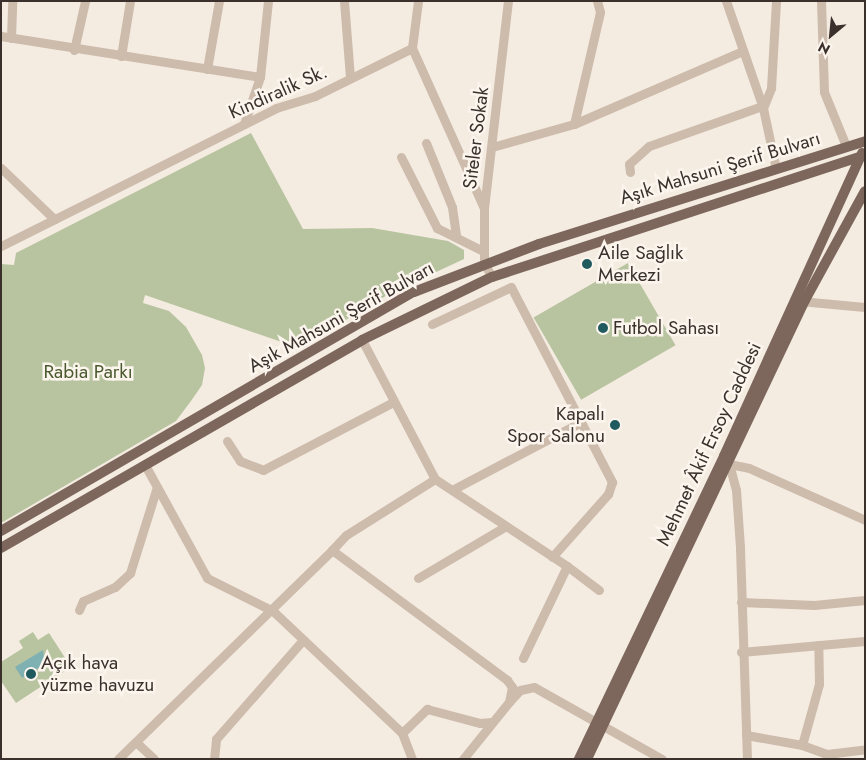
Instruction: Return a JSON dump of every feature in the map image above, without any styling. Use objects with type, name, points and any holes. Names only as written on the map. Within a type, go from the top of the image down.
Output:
[{"type":"main road","name":"Aşık Mahsuni Şerif Bulvarı","points":[[1,531],[414,292],[484,263],[846,146],[864,142]]},
{"type":"main road","name":"Mehmet Âkif Ersoy Caddesi","points":[[586,759],[598,723],[863,155],[864,142]]},
{"type":"main road","name":"Aşık Mahsuni Şerif Bulvarı","points":[[1,548],[362,340],[492,277],[863,155]]},
{"type":"main road","name":"Mehmet Âkif Ersoy Caddesi","points":[[579,759],[729,464],[805,300],[865,191]]},
{"type":"street","points":[[11,38],[12,1]]},
{"type":"street","points":[[74,50],[85,1]]},
{"type":"street","points":[[121,56],[130,1]]},
{"type":"street","points":[[207,69],[219,1]]},
{"type":"street","points":[[244,124],[260,77],[268,1]]},
{"type":"street","points":[[344,1],[350,77]]},
{"type":"street","points":[[418,1],[412,48],[484,208]]},
{"type":"street","name":"Siteler Sokak","points":[[492,277],[484,263],[484,208],[508,1]]},
{"type":"street","points":[[574,124],[600,12],[597,1]]},
{"type":"street","points":[[726,1],[762,107],[776,169]]},
{"type":"street","points":[[630,172],[629,164],[649,146],[762,107],[771,88],[776,1]]},
{"type":"street","points":[[821,1],[824,92],[846,146]]},
{"type":"street","points":[[1,36],[74,50],[260,77]]},
{"type":"street","name":"Kindiralik Sk.","points":[[1,246],[276,108],[315,96],[350,77],[412,48]]},
{"type":"street","points":[[492,147],[574,124],[743,51]]},
{"type":"street","points":[[253,100],[260,108],[276,108]]},
{"type":"street","points":[[426,142],[452,207],[456,237]]},
{"type":"street","points":[[401,157],[427,216],[437,228],[483,251]]},
{"type":"street","points":[[1,168],[54,219]]},
{"type":"street","points":[[432,324],[511,287],[612,482],[608,494],[552,557]]},
{"type":"street","points":[[794,301],[805,300],[865,307]]},
{"type":"street","points":[[362,340],[435,479],[567,566],[599,590]]},
{"type":"street","points":[[227,441],[240,461],[263,470],[393,402]]},
{"type":"street","points":[[452,490],[581,422]]},
{"type":"street","points":[[747,759],[741,652],[736,490],[729,464],[749,468],[865,520]]},
{"type":"street","points":[[146,466],[207,578],[273,611],[402,733],[412,759]]},
{"type":"street","points":[[118,759],[137,743],[273,611],[346,535],[435,479]]},
{"type":"street","points":[[79,610],[84,602],[115,587],[130,573],[157,487]]},
{"type":"street","points":[[418,578],[506,526]]},
{"type":"street","points":[[332,550],[507,680],[512,687],[509,702]]},
{"type":"street","points":[[523,658],[567,566]]},
{"type":"street","points":[[740,602],[814,605],[865,600]]},
{"type":"street","points":[[214,759],[216,739],[303,640]]},
{"type":"street","points":[[741,652],[865,641]]},
{"type":"street","points":[[802,745],[819,684],[818,646]]},
{"type":"street","points":[[463,759],[520,690],[534,687],[662,759]]},
{"type":"street","points":[[402,733],[427,709],[480,724],[492,722]]},
{"type":"street","points":[[746,735],[802,745],[827,757],[865,750]]},
{"type":"street","points":[[137,743],[154,759]]},
{"type":"green space","name":"Rabia Parkı","points":[[251,133],[303,229],[372,228],[448,241],[464,250],[464,259],[389,294],[299,348],[145,295],[143,303],[169,311],[186,327],[202,355],[205,368],[202,385],[176,421],[1,523],[1,264],[14,265],[16,253]]},
{"type":"green space","name":"Futbol Sahası","points":[[628,263],[676,345],[581,400],[534,318]]},
{"type":"green space","name":"Açık hava yüzme havuzu","points":[[33,632],[38,640],[49,633],[71,667],[16,703],[1,681],[1,662],[23,648],[19,641]]},
{"type":"water","name":"Açık hava yüzme havuzu","points":[[43,650],[45,664],[22,678],[15,667]]},
{"type":"place","name":"Aile Sağlık Merkezi","points":[[587,264]]},
{"type":"place","name":"Futbol Sahası","points":[[603,328]]},
{"type":"place","name":"Kapalı Spor Salonu","points":[[615,425]]},
{"type":"place","name":"Açık hava yüzme havuzu","points":[[31,674]]}]
